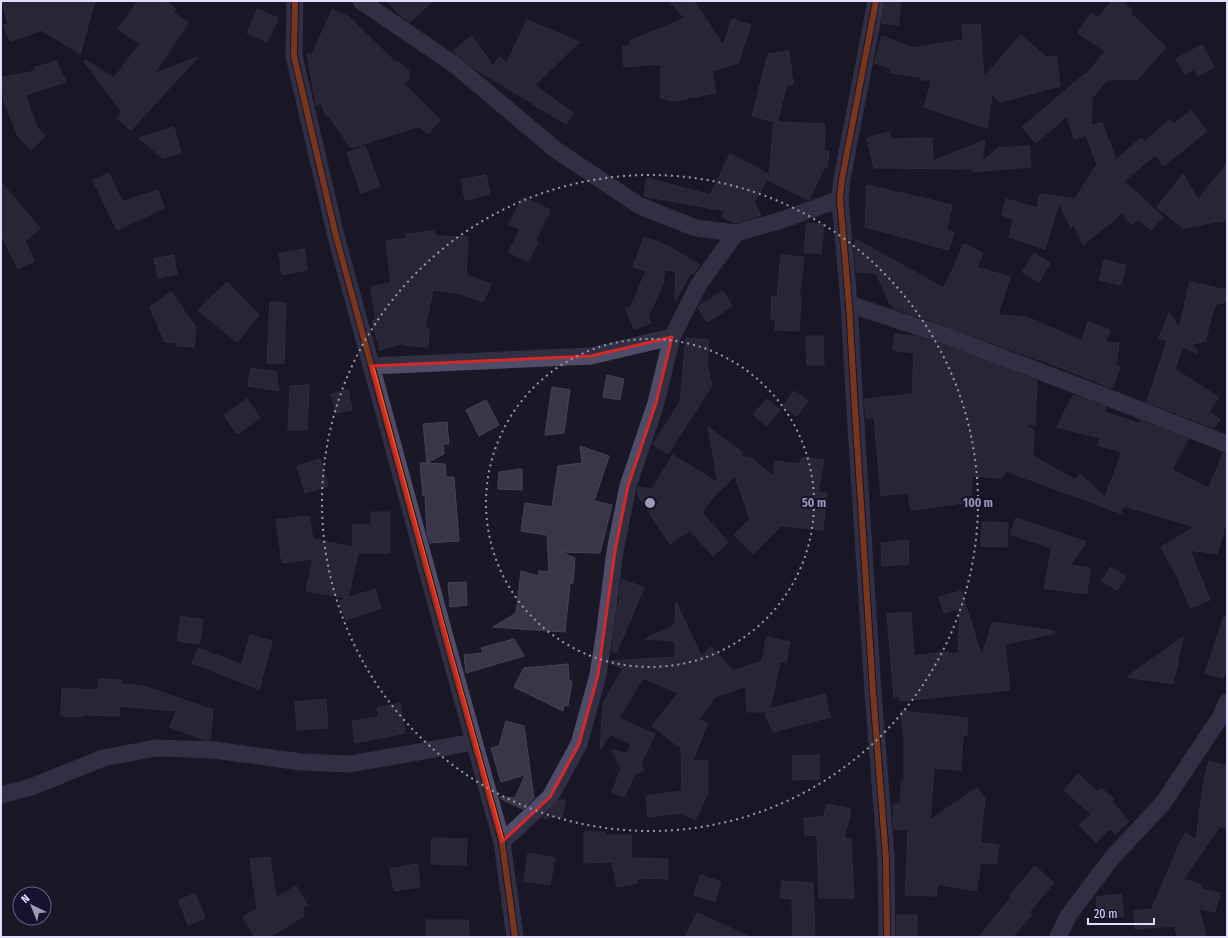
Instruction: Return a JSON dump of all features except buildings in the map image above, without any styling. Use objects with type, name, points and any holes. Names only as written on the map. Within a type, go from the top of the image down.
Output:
[{"type":"street","points":[[295,1],[294,56],[336,236],[502,842],[514,937]]},
{"type":"street","points":[[361,1],[455,65],[556,150],[640,206],[696,228],[736,233],[782,220],[840,199]]},
{"type":"street","points":[[876,1],[843,172],[840,199],[849,304],[873,692],[886,858],[887,937]]},
{"type":"street","points":[[502,842],[550,797],[579,744],[598,675],[615,551],[628,486],[656,403],[672,337],[699,284],[736,233]]},
{"type":"street","points":[[849,304],[956,340],[1227,444]]},
{"type":"street","points":[[371,366],[591,356],[672,337]]},
{"type":"street","points":[[1058,937],[1068,916],[1111,859],[1163,803],[1221,716],[1227,702]]},
{"type":"street","points":[[1,796],[32,787],[103,758],[156,748],[214,750],[301,762],[350,764],[474,742]]},
{"type":"highlighted area","points":[[672,337],[656,403],[628,486],[615,551],[598,675],[579,744],[550,797],[502,842],[371,366],[591,356]]},
{"type":"cycle path","points":[[295,1],[294,56],[336,236],[502,842],[515,937]]},
{"type":"cycle path","points":[[876,1],[842,179],[840,199],[849,304],[873,692],[886,858],[887,937]]}]
